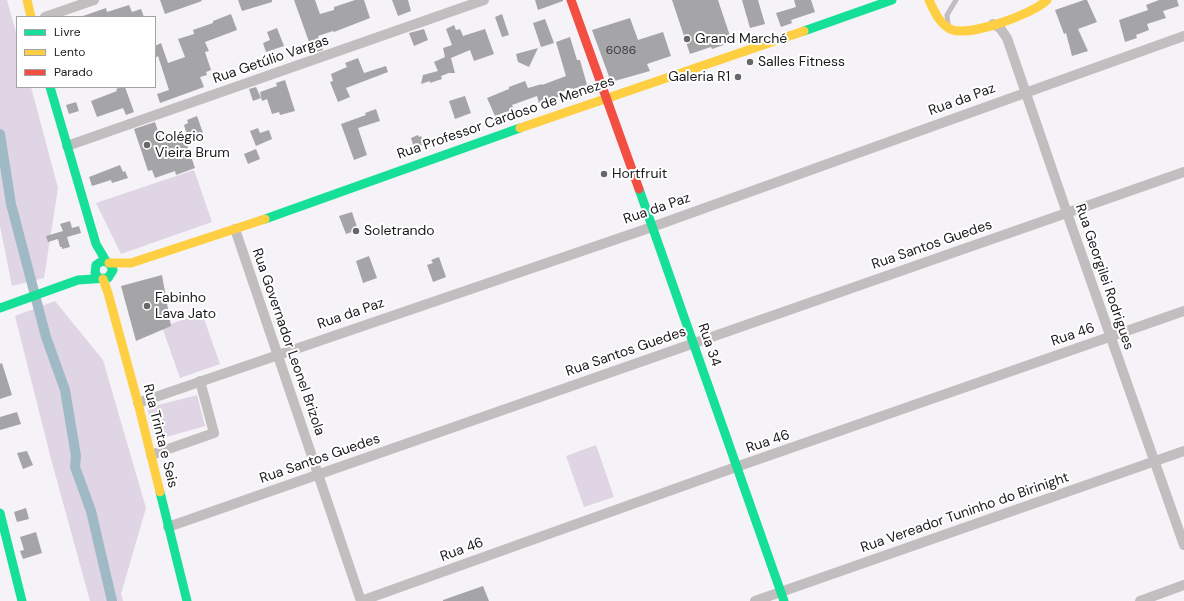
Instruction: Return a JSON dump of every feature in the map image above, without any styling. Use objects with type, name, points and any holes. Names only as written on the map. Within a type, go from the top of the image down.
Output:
[{"type":"street","points":[[26,0],[31,16]]},
{"type":"street","points":[[48,16],[94,0]]},
{"type":"street","name":"Rua Getúlio Vargas","points":[[67,146],[484,0]]},
{"type":"street","name":"Rua 34","points":[[571,0],[694,344],[736,468],[783,596]]},
{"type":"street","name":"Rua Professor Cardoso de Menezes","points":[[78,280],[108,278],[129,263],[235,229],[606,98],[892,0]]},
{"type":"street","points":[[922,0],[930,3],[937,18],[946,27],[951,30],[961,32],[967,32],[993,24],[1035,9],[1047,0]]},
{"type":"street","name":"Rua Georgilei Rodrigues","points":[[993,24],[1000,28],[1005,34],[1184,545]]},
{"type":"street","name":"Rua da Paz","points":[[138,403],[277,354],[652,227],[1184,36]]},
{"type":"street","points":[[50,88],[96,244],[95,253],[102,264],[113,269],[112,274]]},
{"type":"street","name":"Rua Santos Guedes","points":[[168,527],[1184,172]]},
{"type":"street","name":"Rua Governador Leonel Brizola","points":[[235,229],[361,601]]},
{"type":"street","name":"Rua Professor Cardoso de Menezes","points":[[1,308],[78,280],[102,264],[129,263]]},
{"type":"street","points":[[101,279],[95,273],[102,264]]},
{"type":"street","name":"Rua Trinta e Seis","points":[[101,279],[108,293],[138,403],[187,601]]},
{"type":"street","name":"Rua 46","points":[[361,601],[1184,311]]},
{"type":"street","points":[[151,455],[214,433],[200,381]]},
{"type":"street","name":"Rua Vereador Tuninho do Birinight","points":[[755,601],[783,596],[1184,451]]},
{"type":"street","points":[[0,513],[22,601]]},
{"type":"street","points":[[1140,601],[1184,585]]},
{"type":"lane","points":[[951,30],[947,15],[956,0]]},
{"type":"shaded area","points":[[0,0],[7,0],[16,32],[16,88],[31,88],[58,188],[44,278],[12,286],[0,226]]},
{"type":"shaded area","points":[[194,170],[212,222],[121,254],[96,203]]},
{"type":"shaded area","points":[[55,301],[103,360],[146,508],[121,594],[123,601],[90,601],[51,459],[15,316]]},
{"type":"shaded area","points":[[202,313],[220,364],[180,378],[162,327]]},
{"type":"shaded area","points":[[197,395],[205,426],[156,440],[147,408]]},
{"type":"shaded area","points":[[596,445],[614,497],[584,507],[566,456]]},
{"type":"building","points":[[160,0],[201,0],[202,1],[165,14]]},
{"type":"building","points":[[238,0],[272,0],[272,2],[242,11]]},
{"type":"building","points":[[294,0],[315,0],[320,14],[334,10],[334,7],[355,0],[364,0],[370,18],[334,32],[333,31],[318,36],[323,50],[313,53]]},
{"type":"building","points":[[392,0],[408,0],[411,11],[398,16]]},
{"type":"building","points":[[535,0],[563,0],[563,1],[538,10]]},
{"type":"building","points":[[672,0],[718,0],[732,42],[712,49],[711,47],[690,54]]},
{"type":"building","points":[[742,0],[758,0],[765,24],[750,28]]},
{"type":"building","points":[[794,0],[811,0],[815,12],[791,20],[792,23],[781,27],[776,13],[796,7]]},
{"type":"building","points":[[1087,0],[1097,22],[1078,29],[1088,51],[1072,56],[1066,33],[1064,34],[1055,10]]},
{"type":"building","points":[[1159,0],[1177,0],[1179,6],[1163,11],[1166,18],[1147,24],[1149,30],[1136,35],[1137,38],[1125,42],[1119,20],[1148,10],[1146,5]]},
{"type":"building","points":[[129,5],[132,12],[141,9],[144,16],[83,16],[106,8],[107,12]]},
{"type":"building","points":[[231,14],[237,30],[205,42],[209,51],[205,52],[211,70],[206,72],[207,75],[200,77],[204,87],[160,103],[157,94],[169,90],[158,56],[156,57],[156,46],[161,43],[168,63],[185,57],[178,39],[194,34],[193,30],[213,23],[213,21]]},
{"type":"building","points":[[502,14],[509,35],[502,37],[495,17]]},
{"type":"building","points":[[630,18],[638,40],[663,32],[671,56],[647,64],[650,71],[611,82],[592,30]]},
{"type":"building","points":[[545,19],[554,43],[541,47],[533,23]]},
{"type":"building","points":[[454,25],[456,30],[460,29],[463,36],[485,29],[494,54],[474,61],[470,50],[451,58],[455,73],[449,73],[441,76],[442,79],[421,84],[423,75],[438,71],[434,62],[445,57],[443,48],[452,45],[446,29]]},
{"type":"building","points":[[277,28],[284,46],[266,52],[263,43],[270,40],[267,32]]},
{"type":"building","points":[[424,29],[428,40],[414,46],[409,33]]},
{"type":"building","points":[[570,37],[577,60],[580,60],[587,85],[558,93],[559,97],[539,103],[537,96],[512,105],[514,109],[495,116],[487,98],[525,81],[528,88],[542,85],[566,76],[556,42]]},
{"type":"building","points":[[538,48],[529,67],[518,62],[516,54]]},
{"type":"building","points":[[358,58],[364,73],[386,66],[388,72],[346,88],[350,97],[338,102],[330,82],[333,81],[331,74],[347,67],[345,63]]},
{"type":"building","points":[[285,80],[295,111],[280,115],[279,112],[272,114],[267,99],[262,101],[260,92],[277,86],[276,83]]},
{"type":"building","points":[[256,87],[261,98],[253,101],[249,89]]},
{"type":"building","points":[[125,88],[134,112],[126,115],[123,108],[97,117],[91,101],[117,91],[116,89]]},
{"type":"building","points":[[465,96],[471,113],[455,119],[449,101]]},
{"type":"building","points":[[76,102],[79,111],[69,114],[66,105]]},
{"type":"building","points":[[376,109],[380,121],[358,128],[367,155],[354,160],[341,124],[366,115],[365,113]]},
{"type":"building","points":[[197,116],[203,133],[188,138],[184,125],[188,123],[187,120]]},
{"type":"building","points":[[155,122],[162,143],[184,136],[195,168],[176,175],[175,171],[155,178],[152,170],[148,171],[134,129]]},
{"type":"building","points":[[258,128],[260,133],[269,130],[272,139],[256,146],[250,131]]},
{"type":"building","points":[[418,135],[419,137],[421,136],[423,142],[421,143],[422,145],[414,148],[411,138]]},
{"type":"building","points":[[256,149],[260,159],[248,164],[244,154]]},
{"type":"building","points":[[120,165],[128,178],[112,183],[111,180],[92,186],[89,177]]},
{"type":"building","points":[[352,212],[358,230],[346,234],[339,216]]},
{"type":"building","points":[[70,221],[72,228],[79,226],[81,233],[67,237],[70,247],[62,249],[58,239],[48,242],[46,236],[63,231],[60,224]]},
{"type":"building","points":[[369,256],[377,278],[363,283],[356,261]]},
{"type":"building","points":[[439,257],[446,277],[433,282],[427,265],[433,263],[431,260]]},
{"type":"building","name":"Fabinho Lava Jato","points":[[162,275],[171,326],[136,341],[121,286]]},
{"type":"building","points":[[2,363],[12,395],[0,399],[0,364]]},
{"type":"building","points":[[17,412],[21,424],[0,430],[0,417]]},
{"type":"building","points":[[27,451],[33,465],[23,469],[17,453]]},
{"type":"building","points":[[26,508],[29,519],[17,522],[14,512]]},
{"type":"building","points":[[36,532],[42,553],[23,559],[20,551],[24,550],[20,537]]},
{"type":"building","points":[[483,586],[489,601],[443,601],[443,600]]},
{"type":"waterway","points":[[0,134],[11,204],[46,337],[65,390],[76,456],[75,467],[91,511],[112,601]]},
{"type":"traffic: fast","points":[[804,31],[892,0]]},
{"type":"traffic: fast","points":[[50,88],[96,244],[106,261]]},
{"type":"traffic: fast","points":[[265,219],[520,128]]},
{"type":"traffic: fast","points":[[639,189],[784,601]]},
{"type":"traffic: fast","points":[[0,308],[78,280],[108,278],[113,270],[109,263],[102,261],[96,265],[95,273],[99,278]]},
{"type":"traffic: fast","points":[[160,492],[187,601]]},
{"type":"traffic: fast","points":[[0,513],[22,601]]},
{"type":"traffic: slow","points":[[27,0],[31,16]]},
{"type":"traffic: slow","points":[[929,0],[937,16],[943,23],[950,29],[959,31],[985,27],[1015,18],[1040,6],[1047,0]]},
{"type":"traffic: slow","points":[[520,128],[804,31]]},
{"type":"traffic: slow","points":[[109,263],[131,263],[265,219]]},
{"type":"traffic: slow","points":[[103,279],[138,403],[160,492]]},
{"type":"traffic: jam","points":[[571,0],[639,189]]},
{"type":"place","name":"Grand Marché","points":[[687,39]]},
{"type":"place","name":"Salles Fitness","points":[[750,62]]},
{"type":"place","name":"Galeria R1","points":[[738,77]]},
{"type":"place","name":"Colégio Vieira Brum","points":[[147,145]]},
{"type":"place","name":"Hortfruit","points":[[604,174]]},
{"type":"place","name":"Soletrando","points":[[356,231]]},
{"type":"place","name":"Fabinho Lava Jato","points":[[147,306]]}]
